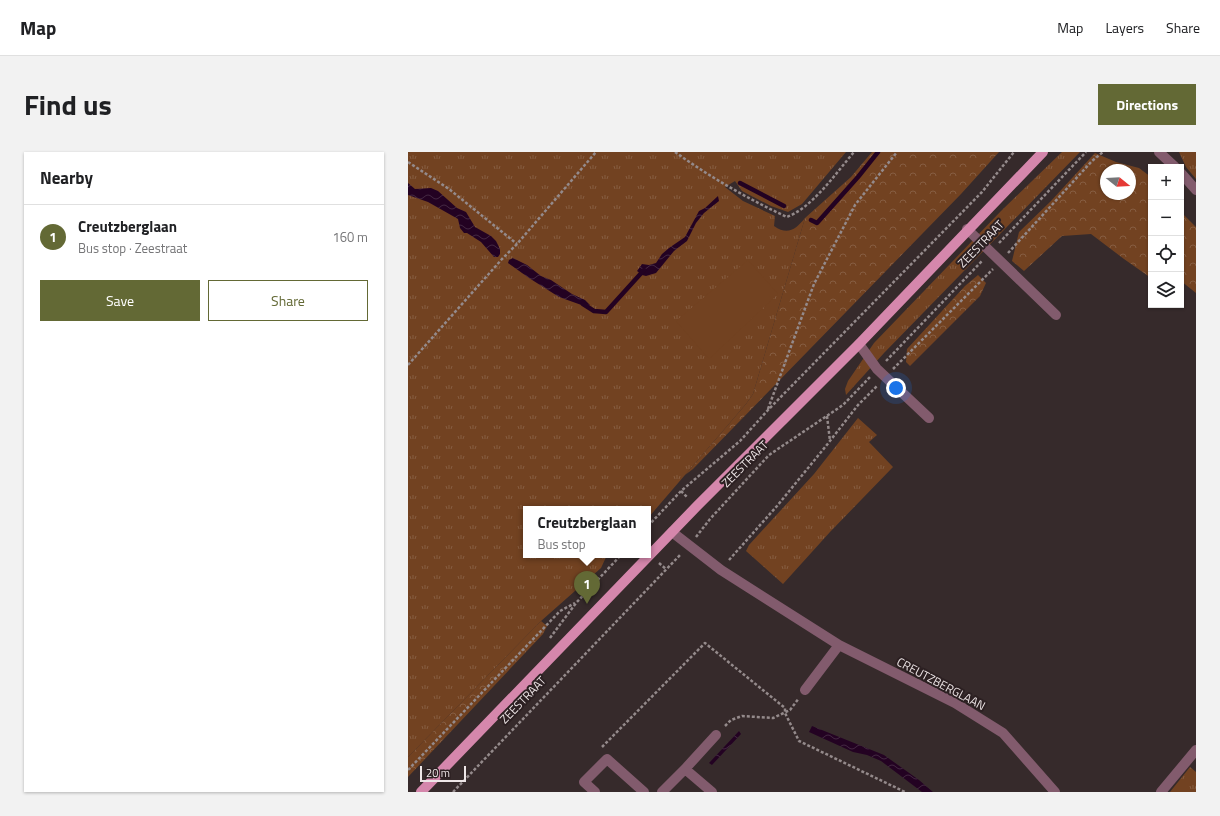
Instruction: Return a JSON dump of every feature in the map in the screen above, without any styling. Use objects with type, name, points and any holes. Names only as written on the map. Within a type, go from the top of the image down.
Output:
[{"type":"main road","name":"ZEESTRAAT","points":[[651,554],[702,500],[859,344],[1042,152]]},
{"type":"main road","name":"ZEESTRAAT","points":[[421,792],[647,558]]},
{"type":"street","points":[[1159,152],[1172,164]]},
{"type":"street","points":[[1184,176],[1196,190]]},
{"type":"street","points":[[967,230],[1056,314]]},
{"type":"street","points":[[859,344],[877,369],[929,418]]},
{"type":"street","name":"CREUTZBERGLAAN","points":[[672,532],[721,570],[839,645],[955,703],[1003,733],[1055,792]]},
{"type":"street","points":[[805,690],[839,645]]},
{"type":"street","points":[[662,792],[716,735]]},
{"type":"street","points":[[1161,792],[1196,750]]},
{"type":"street","points":[[595,792],[584,782],[607,759],[644,792]]},
{"type":"street","points":[[685,769],[712,792]]},
{"type":"path","points":[[408,365],[517,244],[596,152]]},
{"type":"path","points":[[675,152],[730,188],[787,218],[797,213],[811,201],[854,152]]},
{"type":"path","points":[[768,410],[791,345],[818,277],[855,205],[897,152]]},
{"type":"path","name":"ZEESTRAAT","points":[[651,523],[682,491],[740,441],[768,410],[982,192],[1014,152]]},
{"type":"path","name":"ZEESTRAAT","points":[[453,792],[689,546],[710,519],[769,455],[843,405],[1086,152]]},
{"type":"path","points":[[721,570],[777,506],[830,442],[858,405],[1001,261],[1103,152]]},
{"type":"path","points":[[408,162],[449,189],[517,244]]},
{"type":"path","points":[[827,416],[830,442]]},
{"type":"path","points":[[549,640],[576,603],[618,558]]},
{"type":"path","points":[[408,770],[560,611],[576,603]]},
{"type":"path","points":[[607,759],[601,748],[705,643],[785,708],[785,712],[799,741],[905,792]]},
{"type":"path","points":[[716,735],[731,720],[742,716],[773,718],[790,710],[805,690]]},
{"type":"green space","points":[[408,152],[846,152],[802,204],[788,212],[771,206],[742,191],[735,181],[725,187],[743,201],[775,216],[774,226],[783,231],[788,231],[795,228],[805,218],[753,394],[651,515],[651,506],[523,506],[523,558],[606,558],[601,568],[541,621],[408,757]]},
{"type":"green space","points":[[872,152],[999,152],[961,194],[693,469],[685,475],[753,394],[805,218],[851,177]]},
{"type":"green space","points":[[1062,152],[1080,152],[884,353],[846,395],[845,389],[848,381],[874,343],[1001,211]]},
{"type":"green space","points":[[1179,152],[1196,152],[1196,179],[1186,167]]},
{"type":"green space","points":[[1095,153],[1124,164],[1100,164],[1100,200],[1136,200],[1136,167],[1148,175],[1148,276],[1091,234],[1062,236],[1024,271],[1012,261],[1019,232],[1051,201]]},
{"type":"green space","points":[[1184,215],[1196,227],[1196,293],[1184,283]]},
{"type":"green space","points":[[748,260],[778,294],[709,359],[676,321]]},
{"type":"green space","points":[[978,275],[986,283],[980,296],[910,366],[906,362],[907,349],[965,286]]},
{"type":"green space","points":[[858,418],[877,435],[869,442],[893,467],[830,532],[783,584],[746,551],[749,545],[814,474]]},
{"type":"green space","points":[[541,621],[547,626],[543,634],[408,777],[408,757]]},
{"type":"green space","points":[[1190,767],[1196,772],[1196,792],[1170,792]]},
{"type":"water","points":[[408,183],[415,189],[431,188],[438,191],[457,208],[466,212],[475,227],[491,236],[496,241],[500,249],[500,254],[498,257],[494,257],[481,242],[467,233],[464,233],[460,228],[458,219],[428,202],[408,195]]},
{"type":"water","points":[[718,196],[719,201],[704,213],[696,223],[687,241],[674,251],[656,273],[646,276],[637,271],[642,264],[649,265],[656,263],[662,254],[685,237],[699,211],[705,208]]},
{"type":"water","points":[[513,258],[527,265],[541,276],[551,280],[572,294],[585,300],[590,305],[587,307],[559,297],[508,263],[509,260]]},
{"type":"water","points":[[812,726],[884,755],[933,792],[922,792],[881,761],[867,755],[853,752],[809,732]]},
{"type":"water","points":[[739,731],[741,734],[712,765],[709,763]]},
{"type":"waterway","points":[[811,220],[817,223],[878,152]]},
{"type":"waterway","points":[[740,183],[784,206]]},
{"type":"waterway","points":[[583,304],[594,311],[606,312],[644,270]]},
{"type":"place","name":"Creutzberglaan","points":[[587,604]]}]
